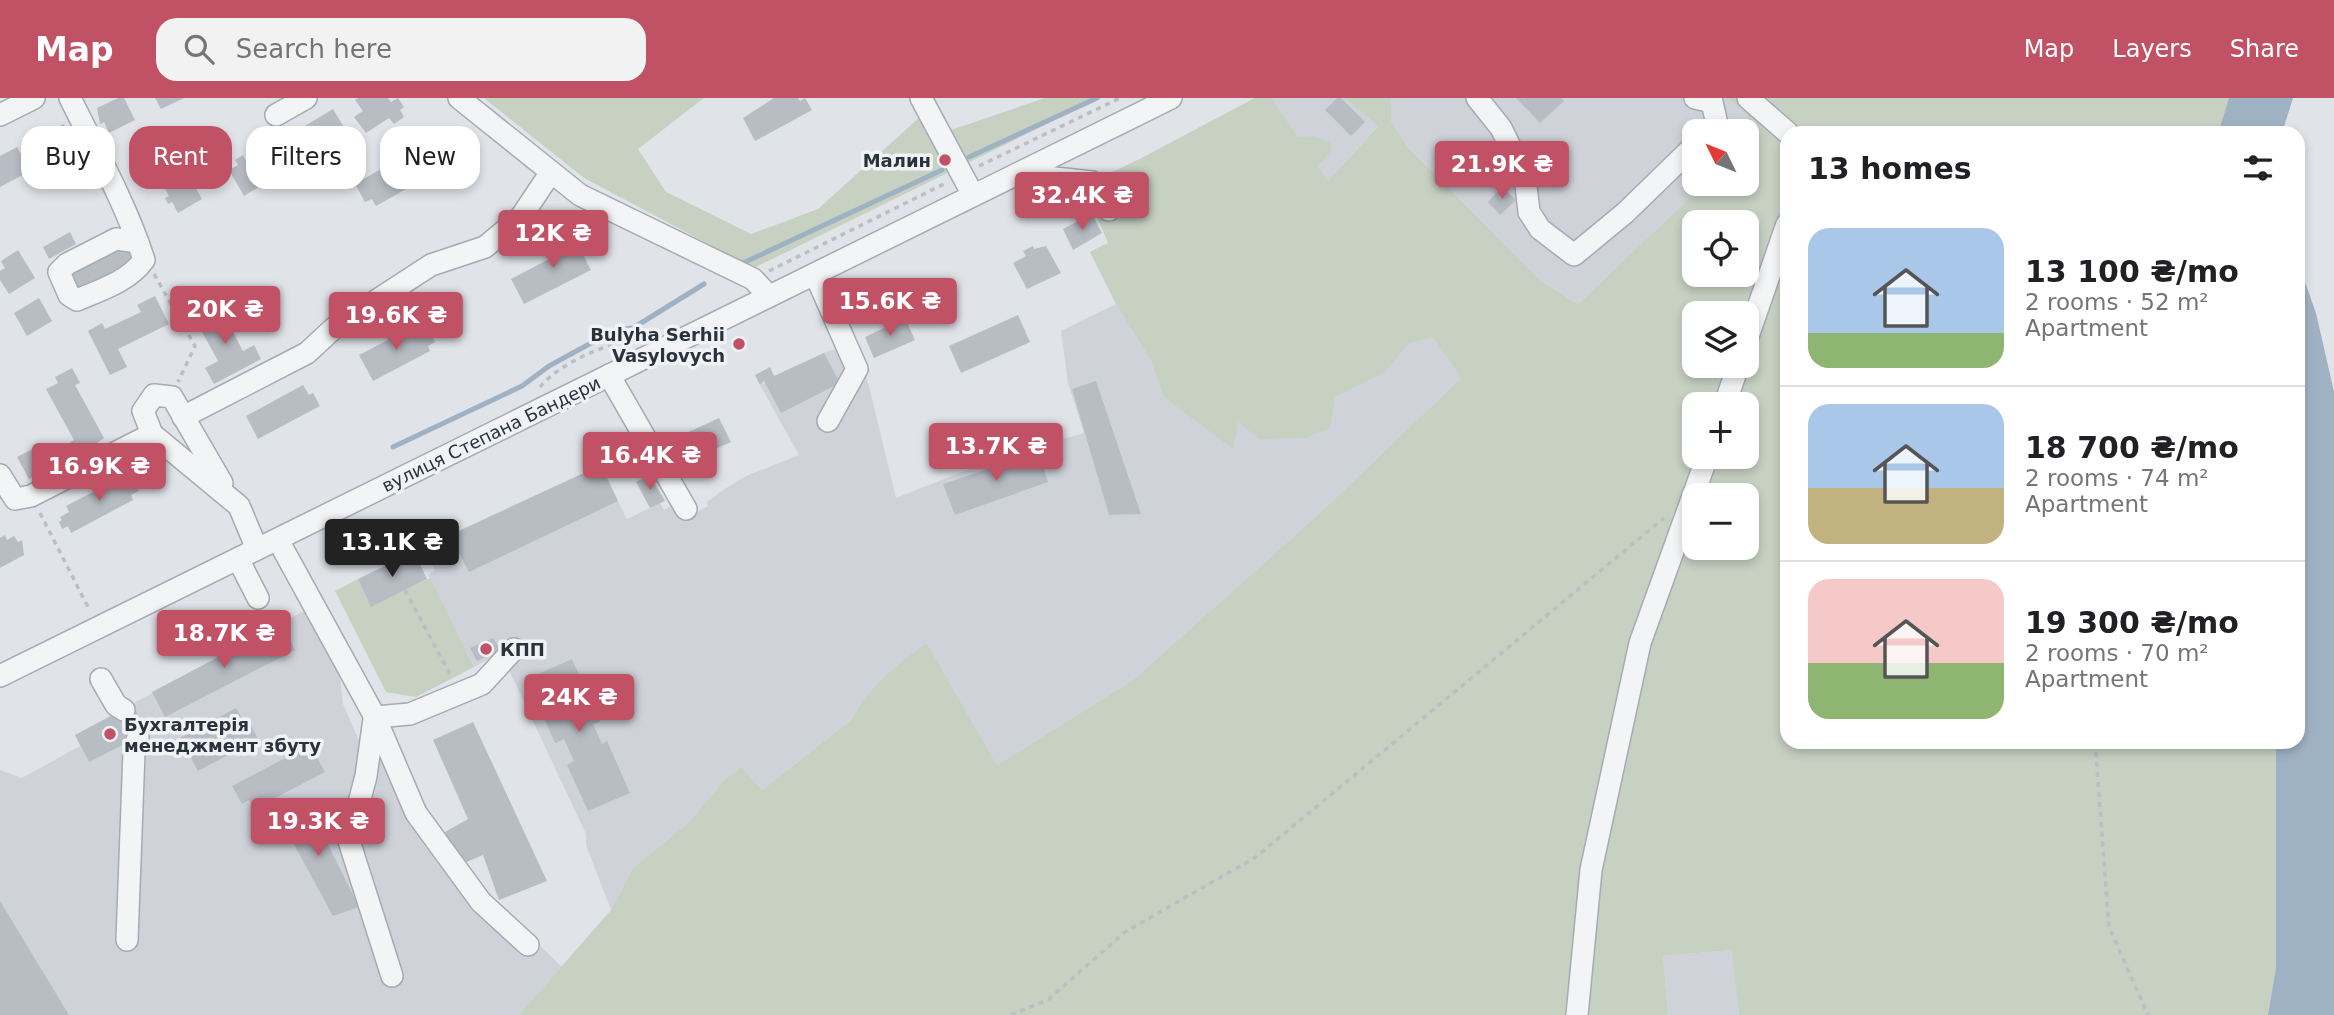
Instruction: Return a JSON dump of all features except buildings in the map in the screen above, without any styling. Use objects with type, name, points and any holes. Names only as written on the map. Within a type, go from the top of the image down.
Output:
[{"type":"street","points":[[0,115],[34,98]]},
{"type":"street","points":[[70,98],[141,251]]},
{"type":"street","points":[[276,115],[306,98]]},
{"type":"street","points":[[459,98],[580,195],[752,279],[769,296]]},
{"type":"street","points":[[921,98],[973,195]]},
{"type":"street","name":"вулиця Степана Бандери","points":[[0,676],[1171,98]]},
{"type":"street","points":[[1478,98],[1500,128],[1525,177],[1529,212],[1540,229],[1574,255],[1625,213],[1682,158]]},
{"type":"street","points":[[1695,98],[1712,103],[1716,119]]},
{"type":"street","points":[[1748,98],[1780,126]]},
{"type":"street","points":[[183,417],[307,353],[334,328],[431,265],[485,247],[521,217],[551,172]]},
{"type":"street","points":[[1017,174],[1092,182],[1109,210]]},
{"type":"street","points":[[1759,305],[1780,244]]},
{"type":"street","points":[[815,274],[857,369],[828,421]]},
{"type":"street","points":[[609,375],[686,509]]},
{"type":"street","points":[[239,506],[152,434],[143,411],[154,394],[172,397],[211,468],[239,506],[258,598]]},
{"type":"street","points":[[0,475],[15,499],[152,434]]},
{"type":"street","points":[[1577,1015],[1591,870],[1640,643],[1703,469]]},
{"type":"street","points":[[278,540],[375,717],[416,813],[481,902],[528,945]]},
{"type":"street","points":[[375,717],[413,708],[466,680],[514,649]]},
{"type":"street","points":[[101,679],[117,710]]},
{"type":"street","points":[[375,717],[366,776],[349,841],[392,976]]},
{"type":"street","points":[[127,940],[132,744]]},
{"type":"path","points":[[141,251],[195,346],[172,397]]},
{"type":"path","points":[[15,499],[90,611]]},
{"type":"path","points":[[1011,1015],[1049,999],[1125,932],[1256,857],[1656,524]]},
{"type":"path","points":[[405,590],[466,680]]},
{"type":"path","points":[[2096,749],[2109,927],[2148,1015]]},
{"type":"shaded area","points":[[1255,98],[1364,98],[1382,121],[1328,181],[1461,378],[1322,511],[1133,680],[997,765],[927,643],[858,708],[852,719],[762,790],[742,767],[724,780],[690,821],[632,869],[611,910],[586,845],[586,834],[501,653],[474,667],[428,575],[435,570],[425,552],[452,538],[459,551],[608,482],[627,519],[660,503],[664,510],[672,506],[678,518],[697,512],[708,506],[707,502],[723,490],[746,476],[799,455],[760,385],[826,352],[853,343],[869,386],[896,498],[987,462],[1084,433],[1068,383],[1061,331],[1116,304],[1090,252],[1139,228],[1111,174]]},
{"type":"shaded area","points":[[1391,98],[1727,98],[1746,114],[1747,119],[1682,119],[1682,196],[1691,196],[1578,304],[1541,281],[1408,147],[1391,121]]},
{"type":"shaded area","points":[[307,609],[340,677],[343,704],[360,743],[386,731],[438,832],[463,871],[562,967],[519,1015],[0,1015],[0,770],[22,778],[80,746],[75,735]]},
{"type":"shaded area","points":[[1733,950],[1739,1015],[1668,1015],[1663,956]]},
{"type":"green space","points":[[484,98],[704,98],[638,149],[666,192],[751,234],[818,209],[921,116],[951,130],[1045,98],[1100,98],[754,268],[584,178]]},
{"type":"green space","points":[[1255,98],[1271,98],[1298,137],[1315,136],[1330,143],[1332,150],[1318,166],[1328,181],[1378,126],[1345,98],[1391,98],[1391,121],[1408,147],[1541,281],[1578,304],[1691,196],[1759,196],[1759,119],[1747,119],[1746,114],[1727,98],[2229,98],[2220,126],[1780,126],[1780,749],[2276,749],[2276,967],[2268,1015],[1739,1015],[1732,950],[1663,956],[1668,1015],[519,1015],[611,910],[632,869],[690,821],[724,780],[742,767],[762,790],[852,719],[866,697],[885,676],[927,643],[997,765],[1133,680],[1322,511],[1461,378],[1433,337],[1409,343],[1385,372],[1335,397],[1330,428],[1305,438],[1259,439],[1238,422],[1233,449],[1164,397],[1151,360],[1116,304],[1090,252],[1108,243],[1095,212],[1086,215],[1071,191],[1138,160]]},
{"type":"green space","points":[[430,578],[474,667],[416,697],[386,692],[335,591],[358,579],[371,606]]},
{"type":"water","points":[[2229,98],[2293,98],[2284,126],[2220,126]]},
{"type":"water","points":[[2305,282],[2316,313],[2334,392],[2334,1015],[2268,1015],[2276,967],[2276,749],[2305,749]]},
{"type":"waterway","points":[[969,157],[1097,98]]},
{"type":"waterway","points":[[743,263],[942,170]]},
{"type":"waterway","points":[[393,447],[522,386],[549,366],[615,330],[633,328],[704,284]]},
{"type":"tunnel","points":[[124,710],[138,737]]},
{"type":"place","name":"Малин","points":[[945,160]]},
{"type":"place","name":"Bulyha Serhii Vasylovych","points":[[739,344]]},
{"type":"place","name":"КПП","points":[[486,649]]},
{"type":"place","name":"Бухгалтерія менеджмент збуту","points":[[110,734]]}]
